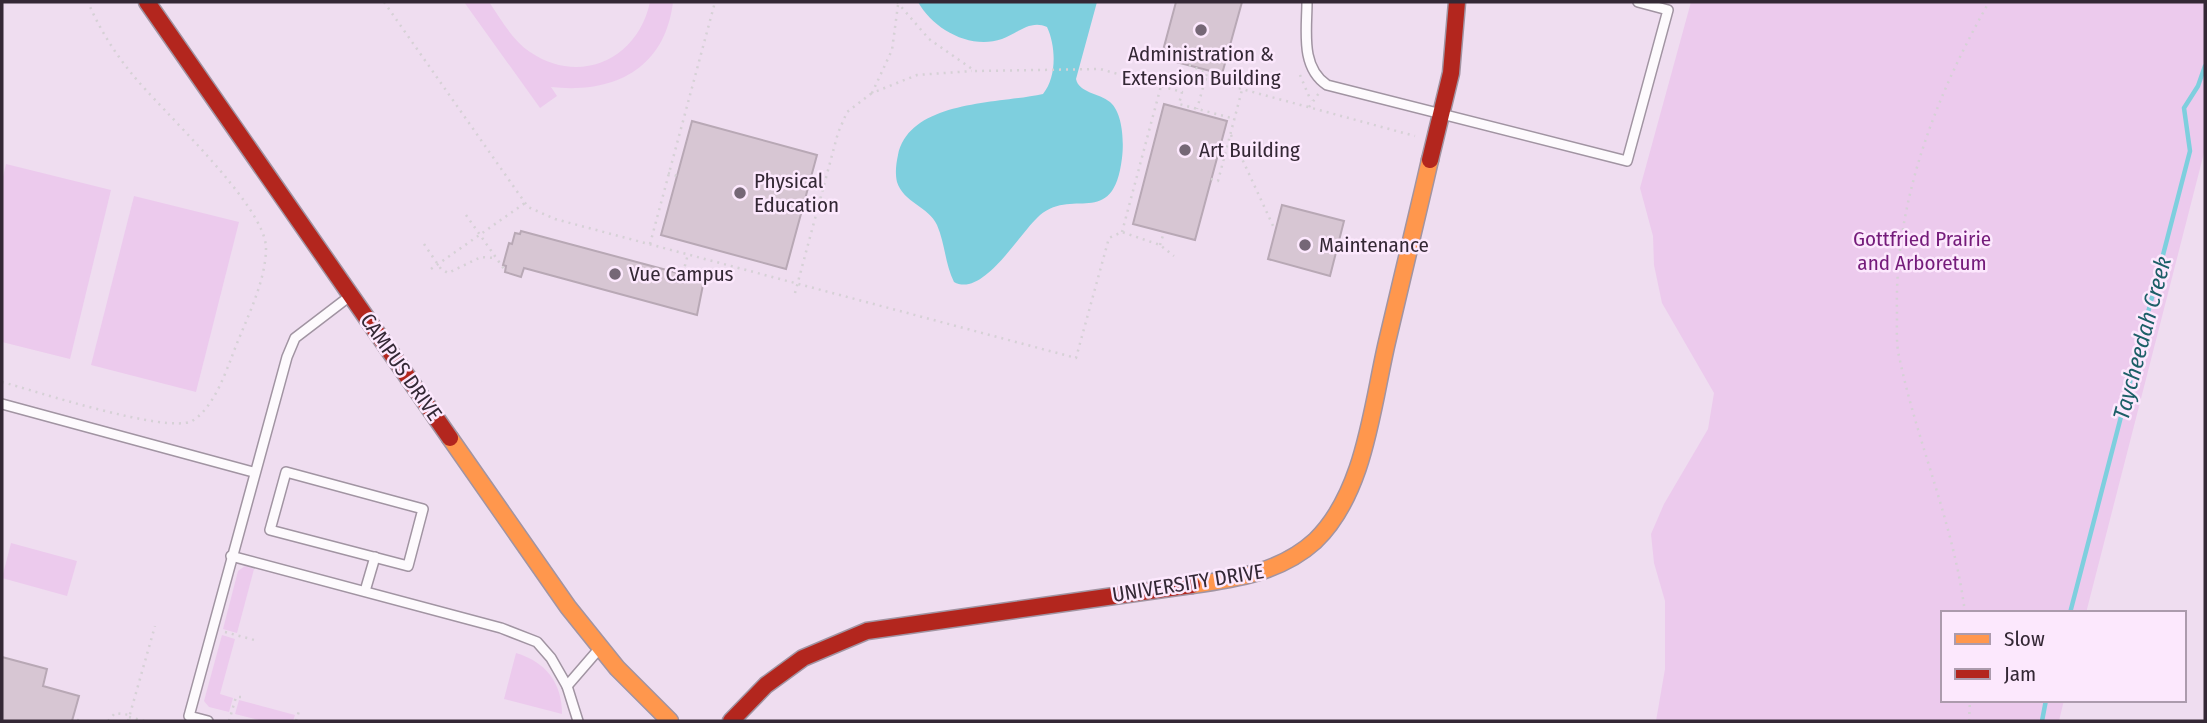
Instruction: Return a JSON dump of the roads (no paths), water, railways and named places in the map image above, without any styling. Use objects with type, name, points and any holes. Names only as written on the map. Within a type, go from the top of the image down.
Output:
[{"type":"street","name":"CAMPUS DRIVE","points":[[147,2],[600,648],[670,721]]},
{"type":"street","name":"UNIVERSITY DRIVE","points":[[732,721],[771,680],[796,661],[849,635],[892,625],[1232,580],[1279,567],[1306,551],[1334,520],[1354,476],[1442,114],[1454,54],[1457,2]]},
{"type":"lane","points":[[1307,2],[1309,61],[1322,82],[1628,161],[1668,10],[1638,2]]},
{"type":"lane","points":[[208,721],[189,716],[253,472],[287,357],[295,338],[351,295]]},
{"type":"lane","points":[[2,404],[253,472]]},
{"type":"lane","points":[[286,472],[424,509],[408,566],[375,557],[270,530],[286,472]]},
{"type":"lane","points":[[231,556],[501,628],[537,642],[567,686],[578,721]]},
{"type":"lane","points":[[365,591],[375,557]]},
{"type":"lane","points":[[567,686],[600,648]]},
{"type":"water","points":[[918,2],[1097,2],[1076,79],[1085,90],[1110,102],[1118,113],[1122,128],[1122,158],[1117,180],[1110,194],[1100,201],[1050,209],[1037,218],[988,274],[965,285],[954,282],[940,232],[933,219],[900,189],[896,176],[898,155],[906,137],[919,124],[937,114],[981,103],[1043,94],[1053,70],[1052,43],[1047,27],[1041,25],[1029,26],[990,42],[965,39],[933,21]]},
{"type":"waterway","name":"Taycheedah Creek","points":[[2071,611],[2190,151],[2184,108],[2198,86],[2205,66]]},
{"type":"waterway","name":"Taycheedah Creek","points":[[2042,721],[2046,702]]},
{"type":"place","name":"Administration & Extension Building","points":[[1201,30]]},
{"type":"place","name":"Art Building","points":[[1185,150]]},
{"type":"place","name":"Physical Education","points":[[740,193]]},
{"type":"place","name":"Maintenance","points":[[1305,245]]},
{"type":"place","name":"Vue Campus","points":[[615,274]]},
{"type":"park label","name":"Gottfried Prairie and Arboretum","points":[[1922,251]]}]
